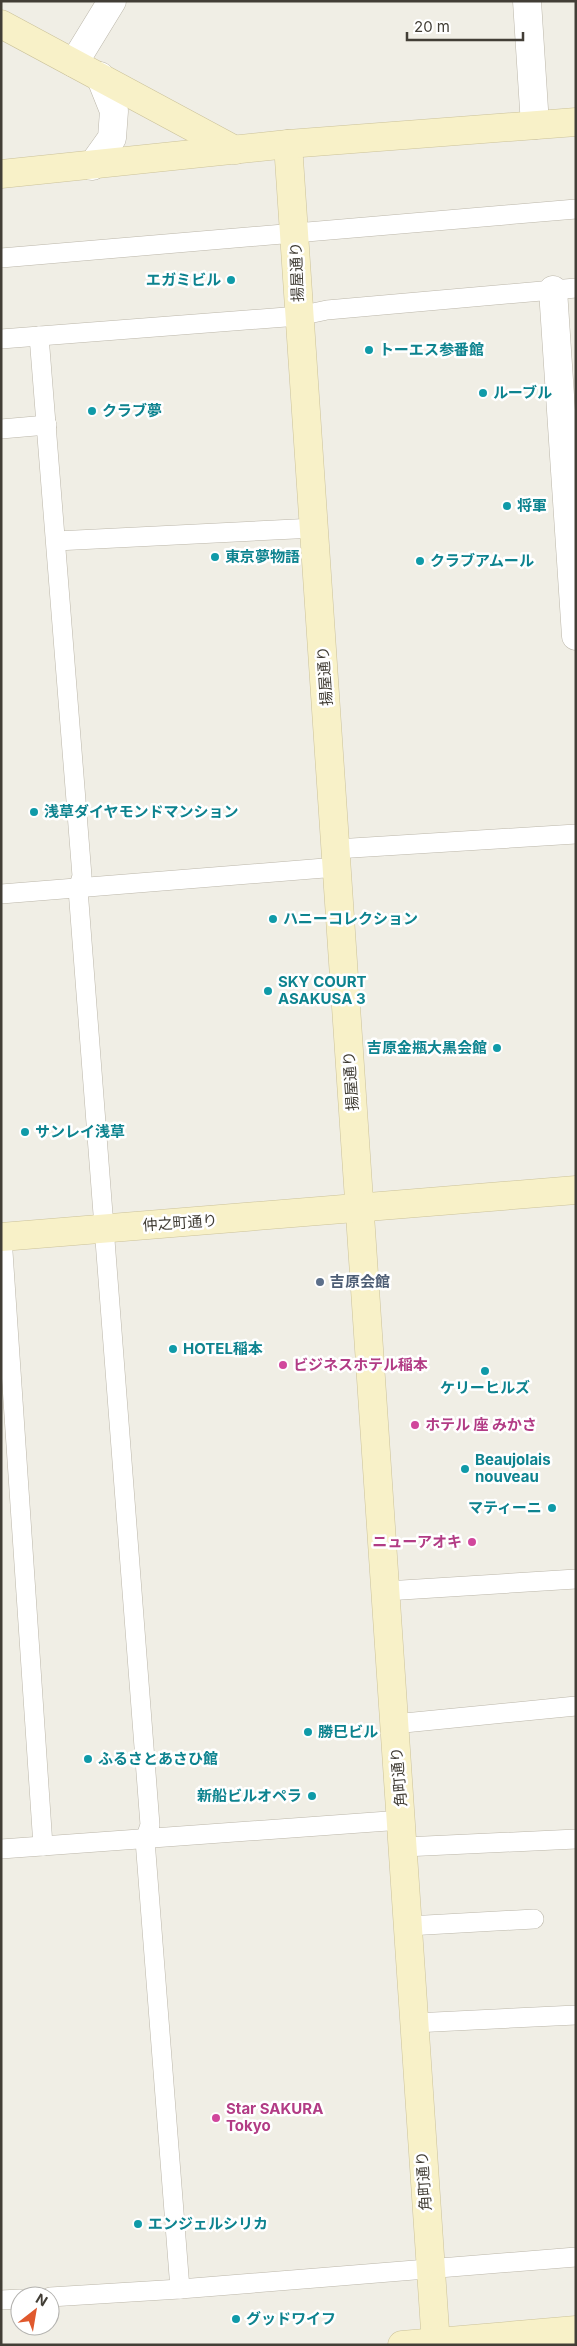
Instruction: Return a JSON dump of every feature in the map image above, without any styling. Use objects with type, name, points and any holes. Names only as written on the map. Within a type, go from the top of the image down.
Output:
[{"type":"street","points":[[74,63],[112,1]]},
{"type":"street","points":[[527,1],[535,125]]},
{"type":"street","points":[[1,24],[235,150]]},
{"type":"street","points":[[92,166],[112,138],[114,111],[100,76]]},
{"type":"street","points":[[1,174],[92,166],[288,144],[576,122]]},
{"type":"street","name":"揚屋通り","points":[[288,144],[296,235],[299,316],[315,528],[359,1209]]},
{"type":"street","points":[[564,289],[576,636]]},
{"type":"street","name":"仲之町通り","points":[[2,1237],[576,1190]]},
{"type":"street","name":"角町通り","points":[[359,1209],[404,1848],[436,2343]]},
{"type":"street","points":[[402,2345],[576,2330]]},
{"type":"lane","points":[[1,258],[296,235],[576,209]]},
{"type":"lane","points":[[1,339],[299,316],[327,310],[564,289]]},
{"type":"lane","points":[[39,336],[82,876],[78,889],[150,1825],[145,1840],[180,2289]]},
{"type":"lane","points":[[1,429],[47,425]]},
{"type":"lane","points":[[56,541],[315,528]]},
{"type":"lane","points":[[1,894],[78,889],[337,858],[576,834]]},
{"type":"lane","points":[[2,1237],[42,1846]]},
{"type":"lane","points":[[386,1591],[576,1579]]},
{"type":"lane","points":[[394,1724],[576,1706]]},
{"type":"lane","points":[[1,1849],[402,1820]]},
{"type":"lane","points":[[404,1848],[576,1839]]},
{"type":"lane","points":[[408,1926],[534,1919]]},
{"type":"lane","points":[[414,2023],[576,2015]]},
{"type":"lane","points":[[60,2296],[180,2289],[576,2257]]},
{"type":"place","name":"エガミビル","points":[[231,280]]},
{"type":"place","name":"トーエス参番館","points":[[369,350]]},
{"type":"place","name":"ルーブル","points":[[483,393]]},
{"type":"place","name":"クラブ夢","points":[[92,411]]},
{"type":"place","name":"将軍","points":[[507,506]]},
{"type":"place","name":"東京夢物語","points":[[215,557]]},
{"type":"place","name":"クラブアムール","points":[[420,561]]},
{"type":"place","name":"浅草ダイヤモンドマンション","points":[[34,812]]},
{"type":"place","name":"ハニーコレクション","points":[[273,919]]},
{"type":"place","name":"SKY COURT ASAKUSA 3","points":[[268,991]]},
{"type":"place","name":"吉原金瓶大黒会館","points":[[497,1048]]},
{"type":"place","name":"サンレイ浅草","points":[[25,1132]]},
{"type":"place","name":"吉原会館","points":[[320,1282]]},
{"type":"place","name":"HOTEL稲本","points":[[173,1349]]},
{"type":"place","name":"ビジネスホテル稲本","points":[[283,1365]]},
{"type":"place","name":"ケリーヒルズ","points":[[485,1371]]},
{"type":"place","name":"ホテル 座 みかさ","points":[[415,1425]]},
{"type":"place","name":"Beaujolais nouveau","points":[[465,1469]]},
{"type":"place","name":"マティーニ","points":[[552,1508]]},
{"type":"place","name":"ニューアオキ","points":[[472,1542]]},
{"type":"place","name":"勝巳ビル","points":[[308,1732]]},
{"type":"place","name":"ふるさとあさひ館","points":[[88,1759]]},
{"type":"place","name":"新船ビルオペラ","points":[[312,1796]]},
{"type":"place","name":"Star SAKURA Tokyo","points":[[216,2118]]},
{"type":"place","name":"エンジェルシリカ","points":[[138,2224]]},
{"type":"place","name":"グッドワイフ","points":[[236,2319]]}]
